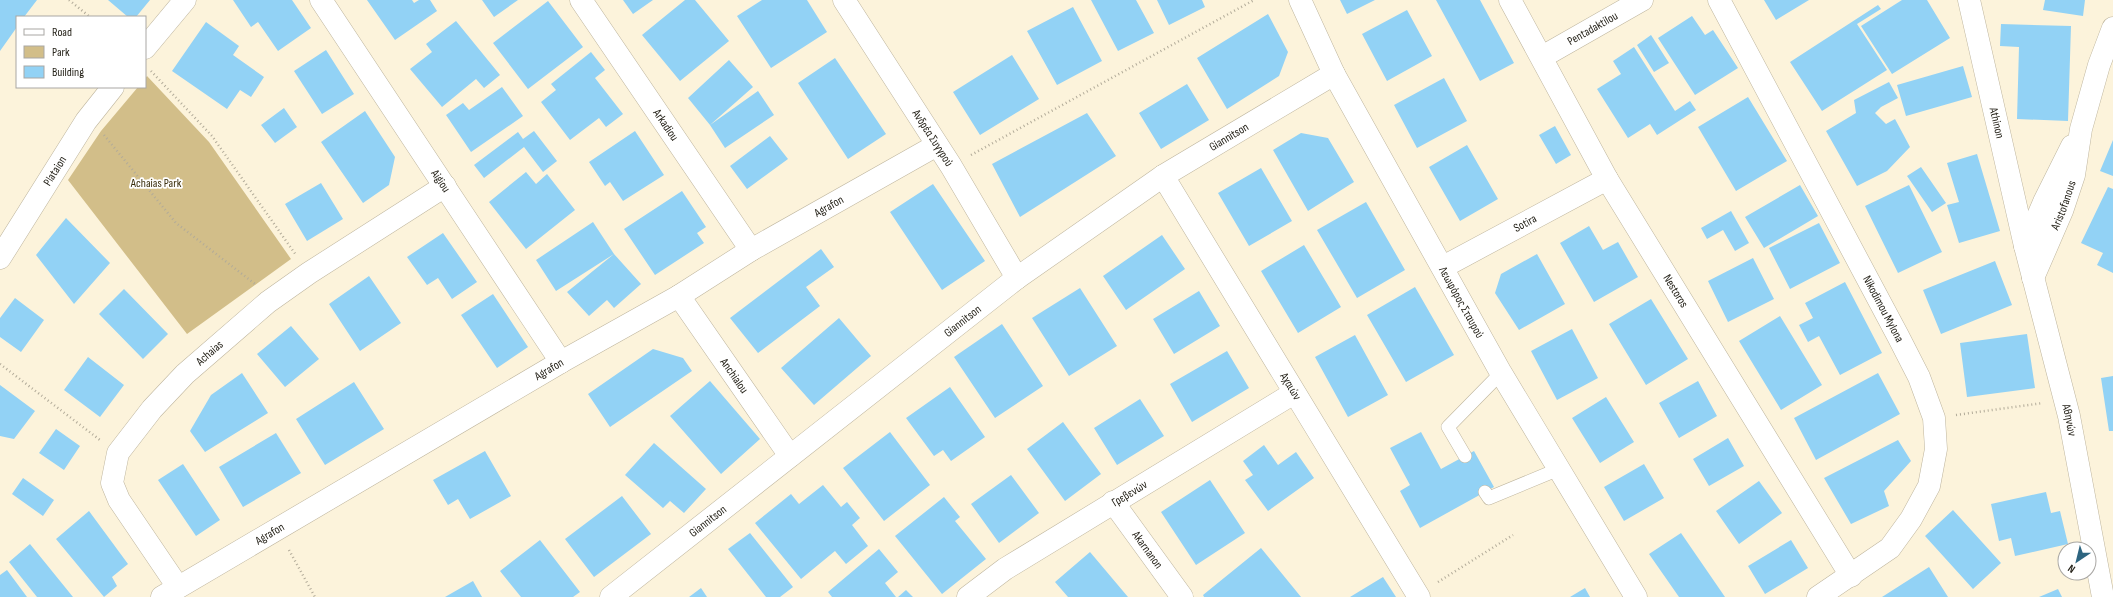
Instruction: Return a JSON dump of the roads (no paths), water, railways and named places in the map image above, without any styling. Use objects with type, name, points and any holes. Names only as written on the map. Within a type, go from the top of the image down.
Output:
[{"type":"street","points":[[146,47],[185,0]]},
{"type":"street","name":"Aigiou","points":[[321,0],[446,186],[561,362]]},
{"type":"street","name":"Arkadiou","points":[[581,0],[751,250]]},
{"type":"street","name":"Ανδρέα Συγγρού","points":[[844,0],[951,166],[1017,278]]},
{"type":"street","name":"Λεωφόρος Σταυρού","points":[[1300,0],[1334,74],[1501,373],[1636,597]]},
{"type":"street","name":"Nestoros","points":[[1510,0],[1607,179],[1851,576]]},
{"type":"street","name":"Pentadaktilou","points":[[1542,58],[1642,0]]},
{"type":"street","name":"Nikodimou Mylona","points":[[1719,0],[1898,336],[1919,377],[1934,418],[1936,449],[1929,486],[1911,519],[1890,548],[1851,576],[1818,597]]},
{"type":"street","name":"Athinon","points":[[1969,0],[2025,246]]},
{"type":"street","name":"Aristofanous","points":[[2033,278],[2062,211],[2074,175],[2081,129],[2099,65],[2113,28]]},
{"type":"street","name":"Giannitson","points":[[611,597],[1017,278],[1163,176],[1334,74]]},
{"type":"street","name":"Plataion","points":[[0,258],[86,121],[113,88]]},
{"type":"street","name":"Aristofanous","points":[[2025,246],[2044,202],[2081,129]]},
{"type":"street","name":"Agrafon","points":[[170,592],[561,362],[679,296],[751,250],[937,145]]},
{"type":"street","name":"Αχαιών","points":[[1163,176],[1419,597]]},
{"type":"street","name":"Sotira","points":[[1443,267],[1607,179]]},
{"type":"street","name":"Achaias","points":[[170,592],[119,500],[112,483],[118,453],[152,408],[185,374],[268,302],[309,273],[446,186]]},
{"type":"street","name":"Αθηνών","points":[[2025,246],[2065,400],[2103,597]]},
{"type":"street","name":"Anchialou","points":[[679,296],[790,456]]},
{"type":"street","name":"Γρεβενών","points":[[968,597],[1005,568],[1294,393]]},
{"type":"street","name":"Akarnanon","points":[[1113,502],[1182,597]]},
{"type":"lane","points":[[1465,456],[1448,427],[1501,373]]},
{"type":"lane","points":[[1485,492],[1489,498],[1559,469]]},
{"type":"park label","name":"Achaias Park","points":[[156,183]]}]
